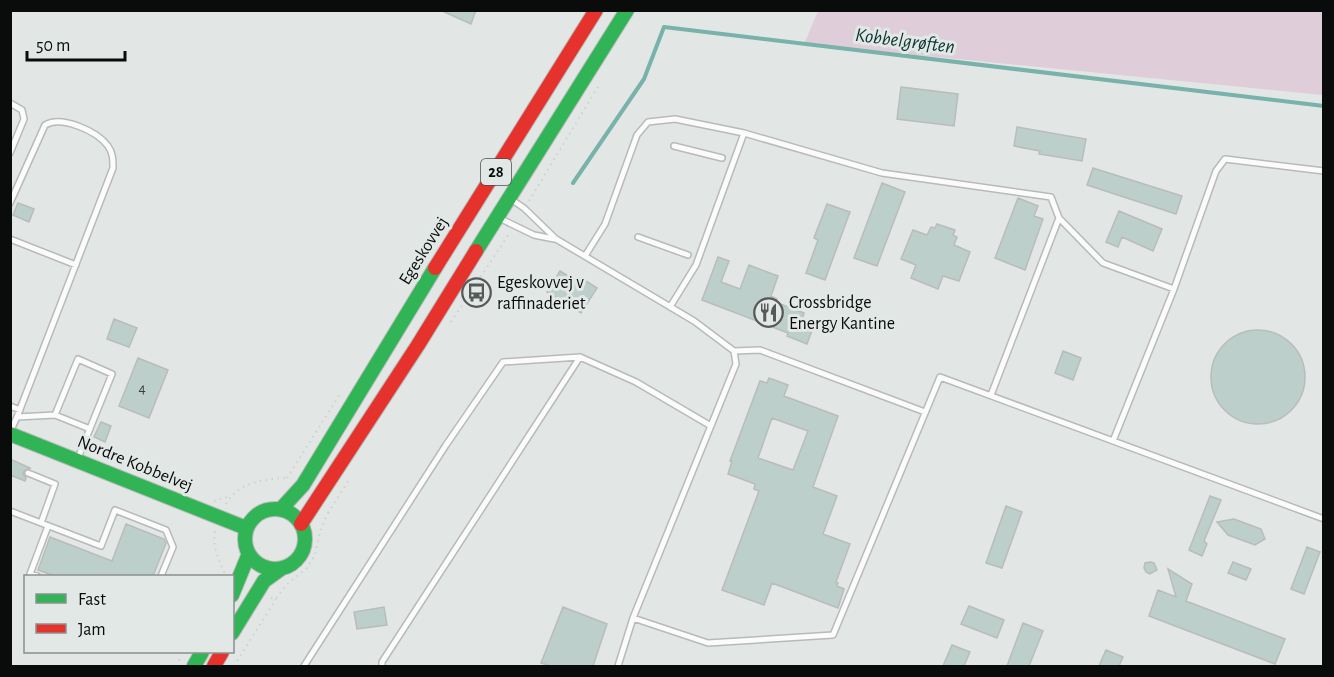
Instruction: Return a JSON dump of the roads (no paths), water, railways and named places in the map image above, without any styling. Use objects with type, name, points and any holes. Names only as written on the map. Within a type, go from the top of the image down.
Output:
[{"type":"main road","name":"Egeskovvej","points":[[281,509],[303,485],[394,333],[596,10]]},
{"type":"main road","name":"28","points":[[301,525],[318,495],[378,408],[499,218],[627,10]]},
{"type":"main road","name":"Nordre Kobbelvej","points":[[10,433],[246,528]]},
{"type":"main road","name":"28","points":[[246,528],[257,515],[271,509],[281,509]]},
{"type":"main road","points":[[234,630],[264,581],[282,568],[294,563],[302,553],[305,542],[301,525],[291,513],[281,509]]},
{"type":"main road","points":[[234,590],[248,556],[244,541],[246,528]]},
{"type":"main road","points":[[248,556],[262,566],[271,569],[282,568]]},
{"type":"lane","points":[[10,103],[22,110],[24,119],[10,153]]},
{"type":"lane","points":[[585,256],[604,224],[637,135],[648,122],[675,119],[744,133],[882,173],[1052,197],[1059,218],[1103,263],[1174,289]]},
{"type":"lane","points":[[10,203],[45,125],[51,121],[70,123],[100,138],[113,155],[113,168],[10,433]]},
{"type":"lane","points":[[670,307],[696,265],[744,133]]},
{"type":"lane","points":[[674,146],[723,158]]},
{"type":"lane","points":[[1113,441],[1174,289],[1216,171],[1225,159],[1323,171]]},
{"type":"lane","points":[[510,199],[524,208],[556,239],[694,321],[734,351],[760,350],[925,411]]},
{"type":"lane","points":[[499,218],[534,236],[556,239]]},
{"type":"lane","points":[[991,395],[1059,218]]},
{"type":"lane","points":[[638,237],[688,255]]},
{"type":"lane","points":[[10,239],[76,265]]},
{"type":"lane","points":[[618,666],[633,618],[736,364],[734,351]]},
{"type":"lane","points":[[304,666],[446,445],[503,362],[580,357],[636,382],[711,426]]},
{"type":"lane","points":[[382,666],[382,662],[580,357]]},
{"type":"lane","points":[[55,415],[78,359],[112,374],[77,460]]},
{"type":"lane","points":[[633,618],[708,643],[833,635],[940,376],[1323,519]]},
{"type":"lane","points":[[10,406],[20,410]]},
{"type":"lane","points":[[17,417],[55,415],[90,429]]},
{"type":"lane","points":[[28,473],[56,484],[41,522]]},
{"type":"lane","points":[[10,511],[102,546],[115,510],[165,530],[173,547],[161,575]]},
{"type":"lane","points":[[34,575],[30,574],[48,526]]},
{"type":"waterway","name":"Kobbelgrøften","points":[[573,183],[644,79],[664,27],[1324,106]]},
{"type":"place","name":"Egeskovvej v raffinaderiet","points":[[476,293]]},
{"type":"place","name":"Crossbridge Energy Kantine","points":[[768,313]]}]
